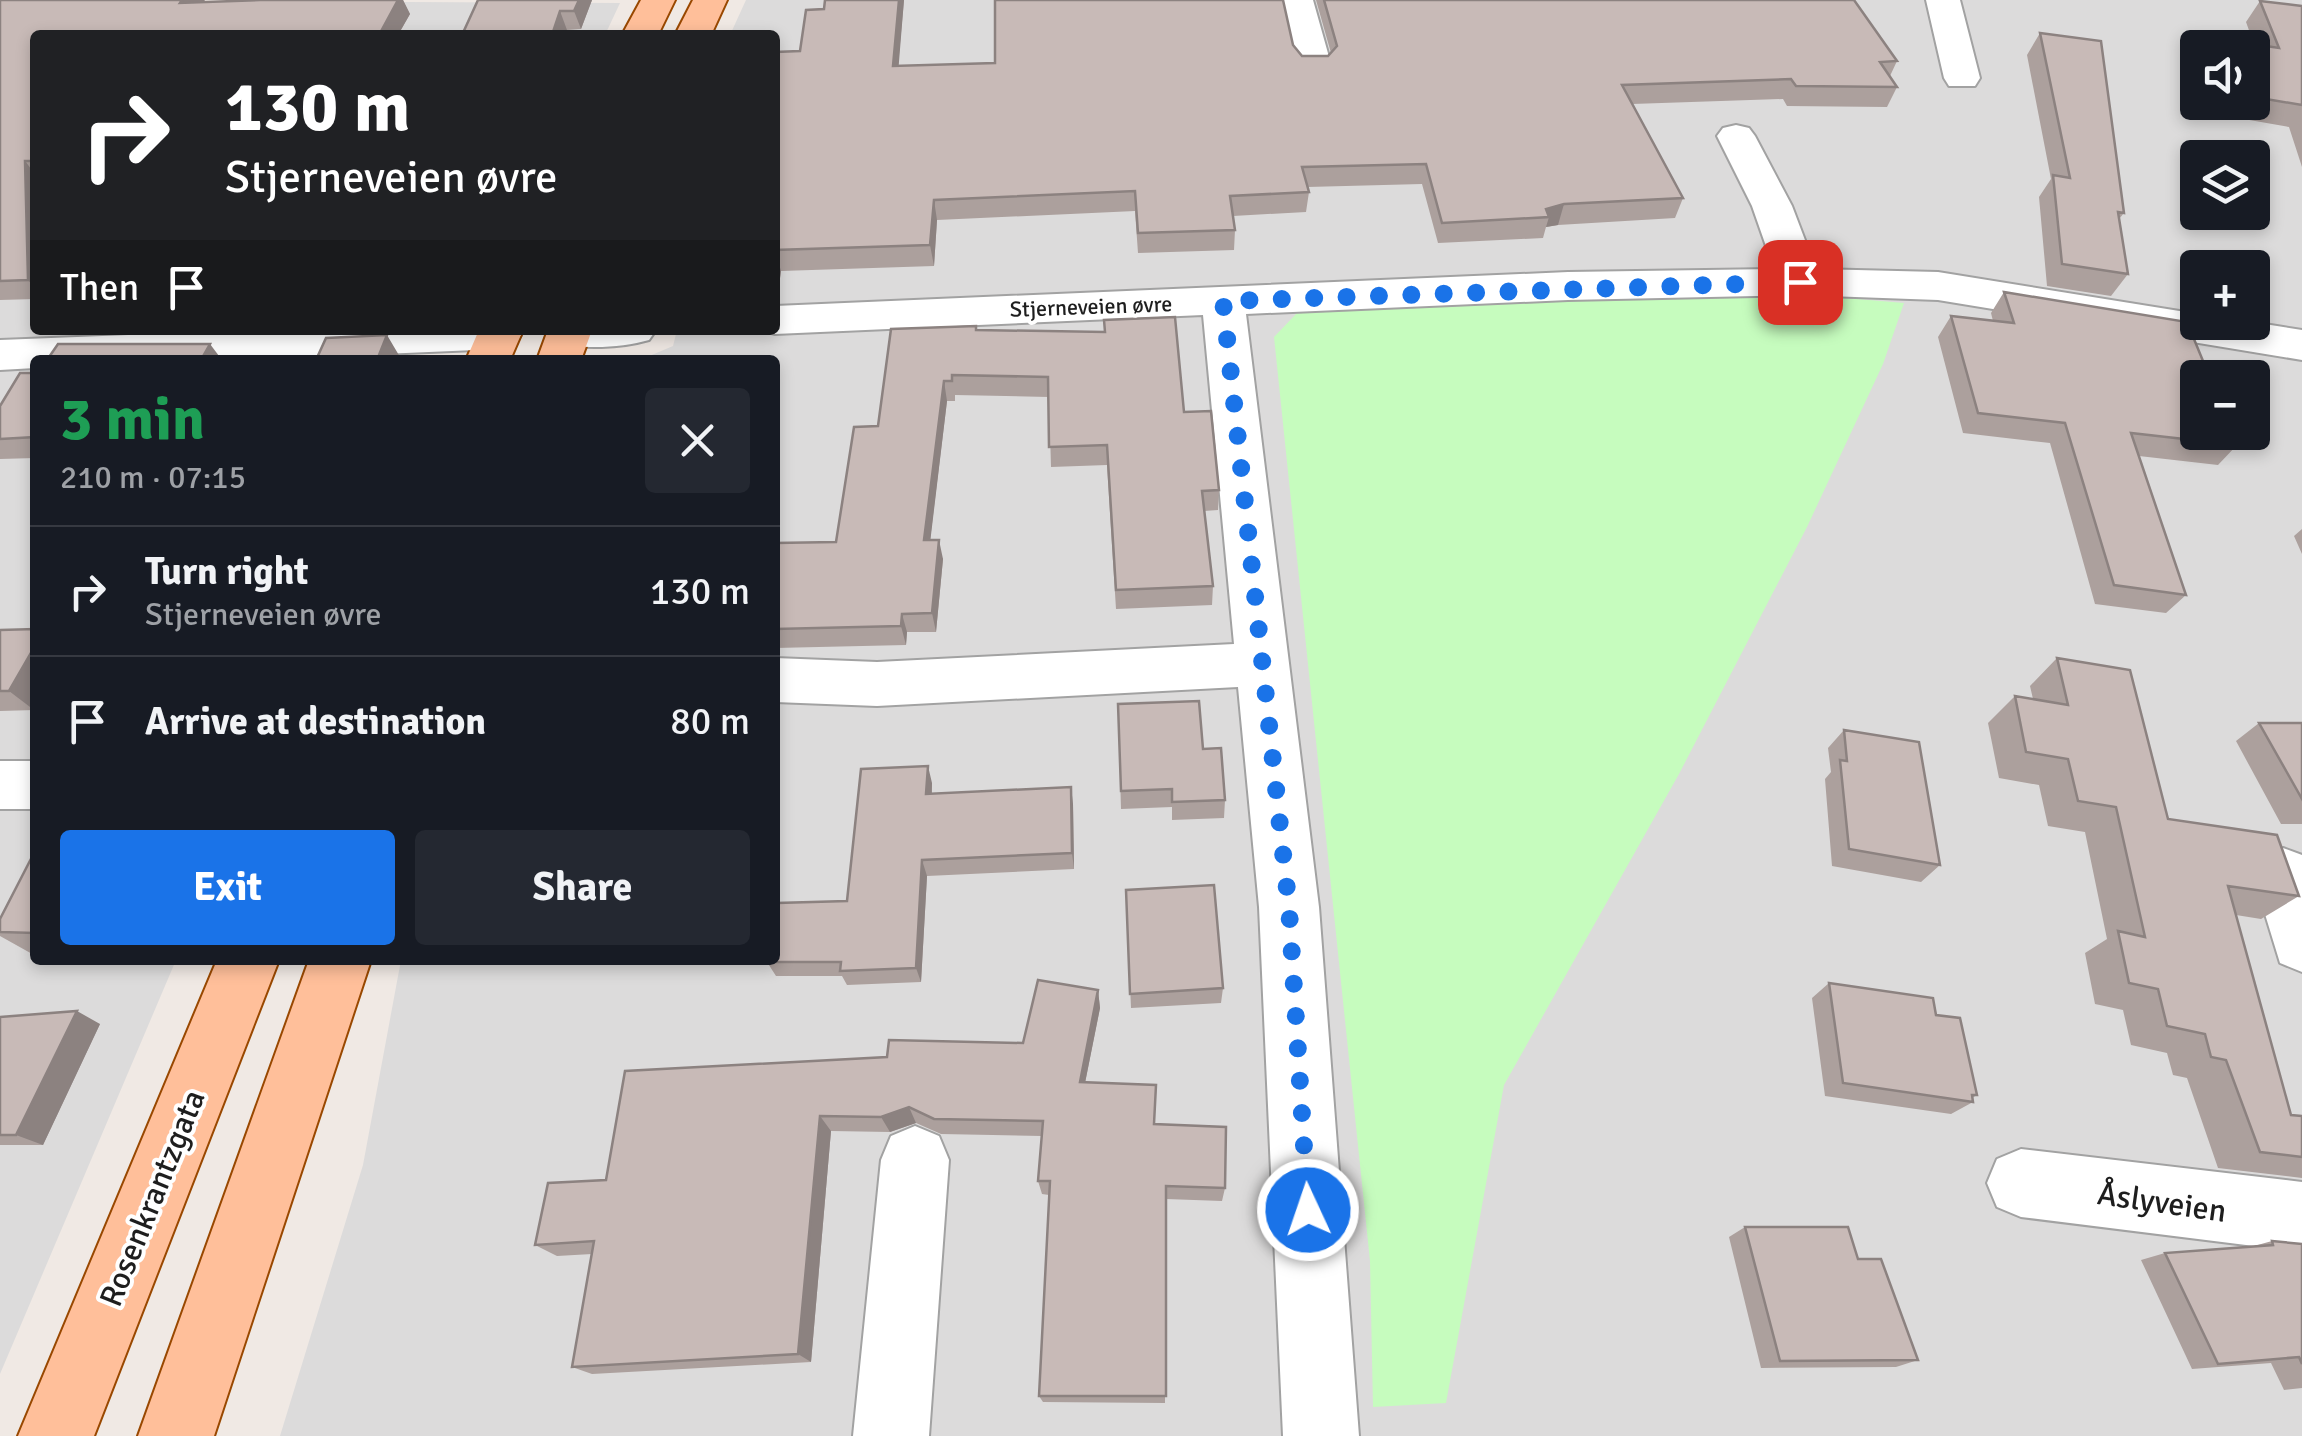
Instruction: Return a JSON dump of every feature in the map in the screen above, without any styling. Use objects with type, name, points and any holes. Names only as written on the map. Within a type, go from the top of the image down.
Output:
[{"type":"main road","points":[[643,30],[658,0]]},
{"type":"main road","points":[[696,30],[710,0]]},
{"type":"main road","name":"Rosenkrantzgata","points":[[56,1436],[246,965]]},
{"type":"main road","points":[[176,1436],[338,965]]},
{"type":"street","points":[[1296,0],[1313,64]]},
{"type":"street","points":[[1943,0],[1962,78]]},
{"type":"street","points":[[1736,136],[1772,206],[1800,282]]},
{"type":"street","name":"Stjerneveien øvre","points":[[780,320],[1800,282],[1938,286],[2302,345]]},
{"type":"street","points":[[1223,301],[1289,908],[1321,1436]]},
{"type":"street","points":[[566,341],[603,335]]},
{"type":"street","points":[[0,355],[496,342]]},
{"type":"street","points":[[780,680],[877,684],[1262,664]]},
{"type":"street","points":[[0,785],[30,785]]},
{"type":"street","points":[[2283,875],[2302,943]]},
{"type":"street","points":[[891,1436],[916,1160]]},
{"type":"street","name":"Åslyveien","points":[[2021,1182],[2302,1217]]},
{"type":"shaded area","points":[[0,0],[620,3],[607,30],[30,30],[30,335],[402,335],[408,355],[30,355],[30,965],[174,965],[0,1374]]},
{"type":"shaded area","points":[[746,0],[2302,0],[2302,1436],[280,1436],[363,1165],[400,965],[780,965],[780,355],[652,355],[673,346],[676,335],[780,335],[780,30],[732,30]]},
{"type":"green space","points":[[1775,292],[1904,303],[1883,364],[1807,527],[1679,774],[1504,1085],[1446,1403],[1373,1407],[1370,1261],[1274,337],[1297,313]]},
{"type":"building","points":[[0,0],[398,0],[382,30],[30,30],[30,161],[25,161],[28,280],[0,281]]},
{"type":"building","points":[[478,0],[579,0],[574,11],[560,11],[554,30],[464,30]]},
{"type":"building","points":[[825,0],[899,0],[893,66],[995,63],[995,0],[1283,0],[1293,45],[1302,56],[1328,56],[1337,46],[1324,0],[1854,0],[1897,61],[1880,62],[1897,87],[1796,86],[1791,79],[1622,85],[1683,198],[1564,204],[1546,209],[1549,217],[1442,223],[1426,164],[1302,167],[1309,192],[1230,196],[1235,230],[1138,233],[1135,191],[934,200],[930,245],[780,250],[780,52],[800,51],[806,10],[824,9]]},
{"type":"building","points":[[2260,1],[2302,6],[2302,105],[2270,100],[2270,47],[2279,48]]},
{"type":"building","points":[[2040,33],[2101,41],[2124,213],[2118,212],[2128,274],[2062,264],[2053,175],[2070,178]]},
{"type":"building","points":[[2004,292],[2180,321],[2180,340],[2194,340],[2203,360],[2180,360],[2180,439],[2131,433],[2186,595],[2114,585],[2065,423],[1978,413],[1951,316],[2014,323]]},
{"type":"building","points":[[1175,317],[1184,412],[1211,411],[1219,490],[1202,491],[1213,586],[1116,590],[1107,445],[1049,447],[1048,377],[952,375],[952,381],[944,381],[924,540],[939,540],[932,613],[902,614],[901,626],[780,629],[780,543],[836,542],[854,427],[878,426],[891,329],[976,326],[976,330],[1105,332],[1104,320]]},
{"type":"building","points":[[387,335],[379,355],[318,355],[326,338]]},
{"type":"building","points":[[58,344],[210,344],[204,355],[50,355]]},
{"type":"building","points":[[20,373],[30,373],[30,437],[0,439],[0,406]]},
{"type":"building","points":[[30,629],[30,655],[9,691],[0,691],[0,630]]},
{"type":"building","points":[[2057,658],[2130,670],[2168,819],[2277,835],[2299,896],[2228,886],[2291,1115],[2302,1116],[2302,1157],[2260,1152],[2226,1060],[2211,1057],[2205,1034],[2167,1026],[2158,989],[2129,983],[2118,931],[2145,937],[2116,807],[2078,801],[2068,759],[2026,752],[2015,696],[2068,705]]},
{"type":"building","points":[[1199,701],[1203,749],[1221,748],[1225,800],[1172,802],[1172,789],[1121,791],[1118,704]]},
{"type":"building","points":[[2259,723],[2302,723],[2302,799]]},
{"type":"building","points":[[1844,730],[1919,742],[1940,865],[1849,849],[1840,760],[1847,761]]},
{"type":"building","points":[[928,766],[926,794],[1071,787],[1072,853],[922,860],[916,968],[840,971],[841,962],[780,962],[780,903],[847,901],[861,769]]},
{"type":"building","points":[[30,861],[30,933],[0,932],[0,919]]},
{"type":"building","points":[[1214,885],[1223,988],[1130,994],[1126,890]]},
{"type":"building","points":[[1038,980],[1098,990],[1080,1082],[1156,1085],[1154,1124],[1226,1127],[1225,1188],[1166,1186],[1166,1396],[1039,1396],[1050,1181],[1038,1181],[1043,1121],[934,1119],[909,1107],[881,1117],[820,1116],[798,1354],[572,1367],[594,1241],[535,1245],[548,1183],[606,1180],[625,1071],[887,1057],[889,1040],[1023,1043]]},
{"type":"building","points":[[1829,983],[1933,998],[1936,1015],[1960,1018],[1977,1095],[1972,1095],[1973,1102],[1843,1083]]},
{"type":"building","points":[[77,1011],[16,1135],[0,1135],[0,1017]]},
{"type":"building","points":[[1745,1227],[1848,1227],[1858,1259],[1881,1259],[1918,1360],[1780,1361]]},
{"type":"building","points":[[2272,1241],[2302,1244],[2302,1364],[2299,1357],[2218,1364],[2165,1253],[2273,1245]]},
{"type":"route","points":[[1308,1210],[1289,908],[1223,301],[1568,286],[1800,282]]}]
